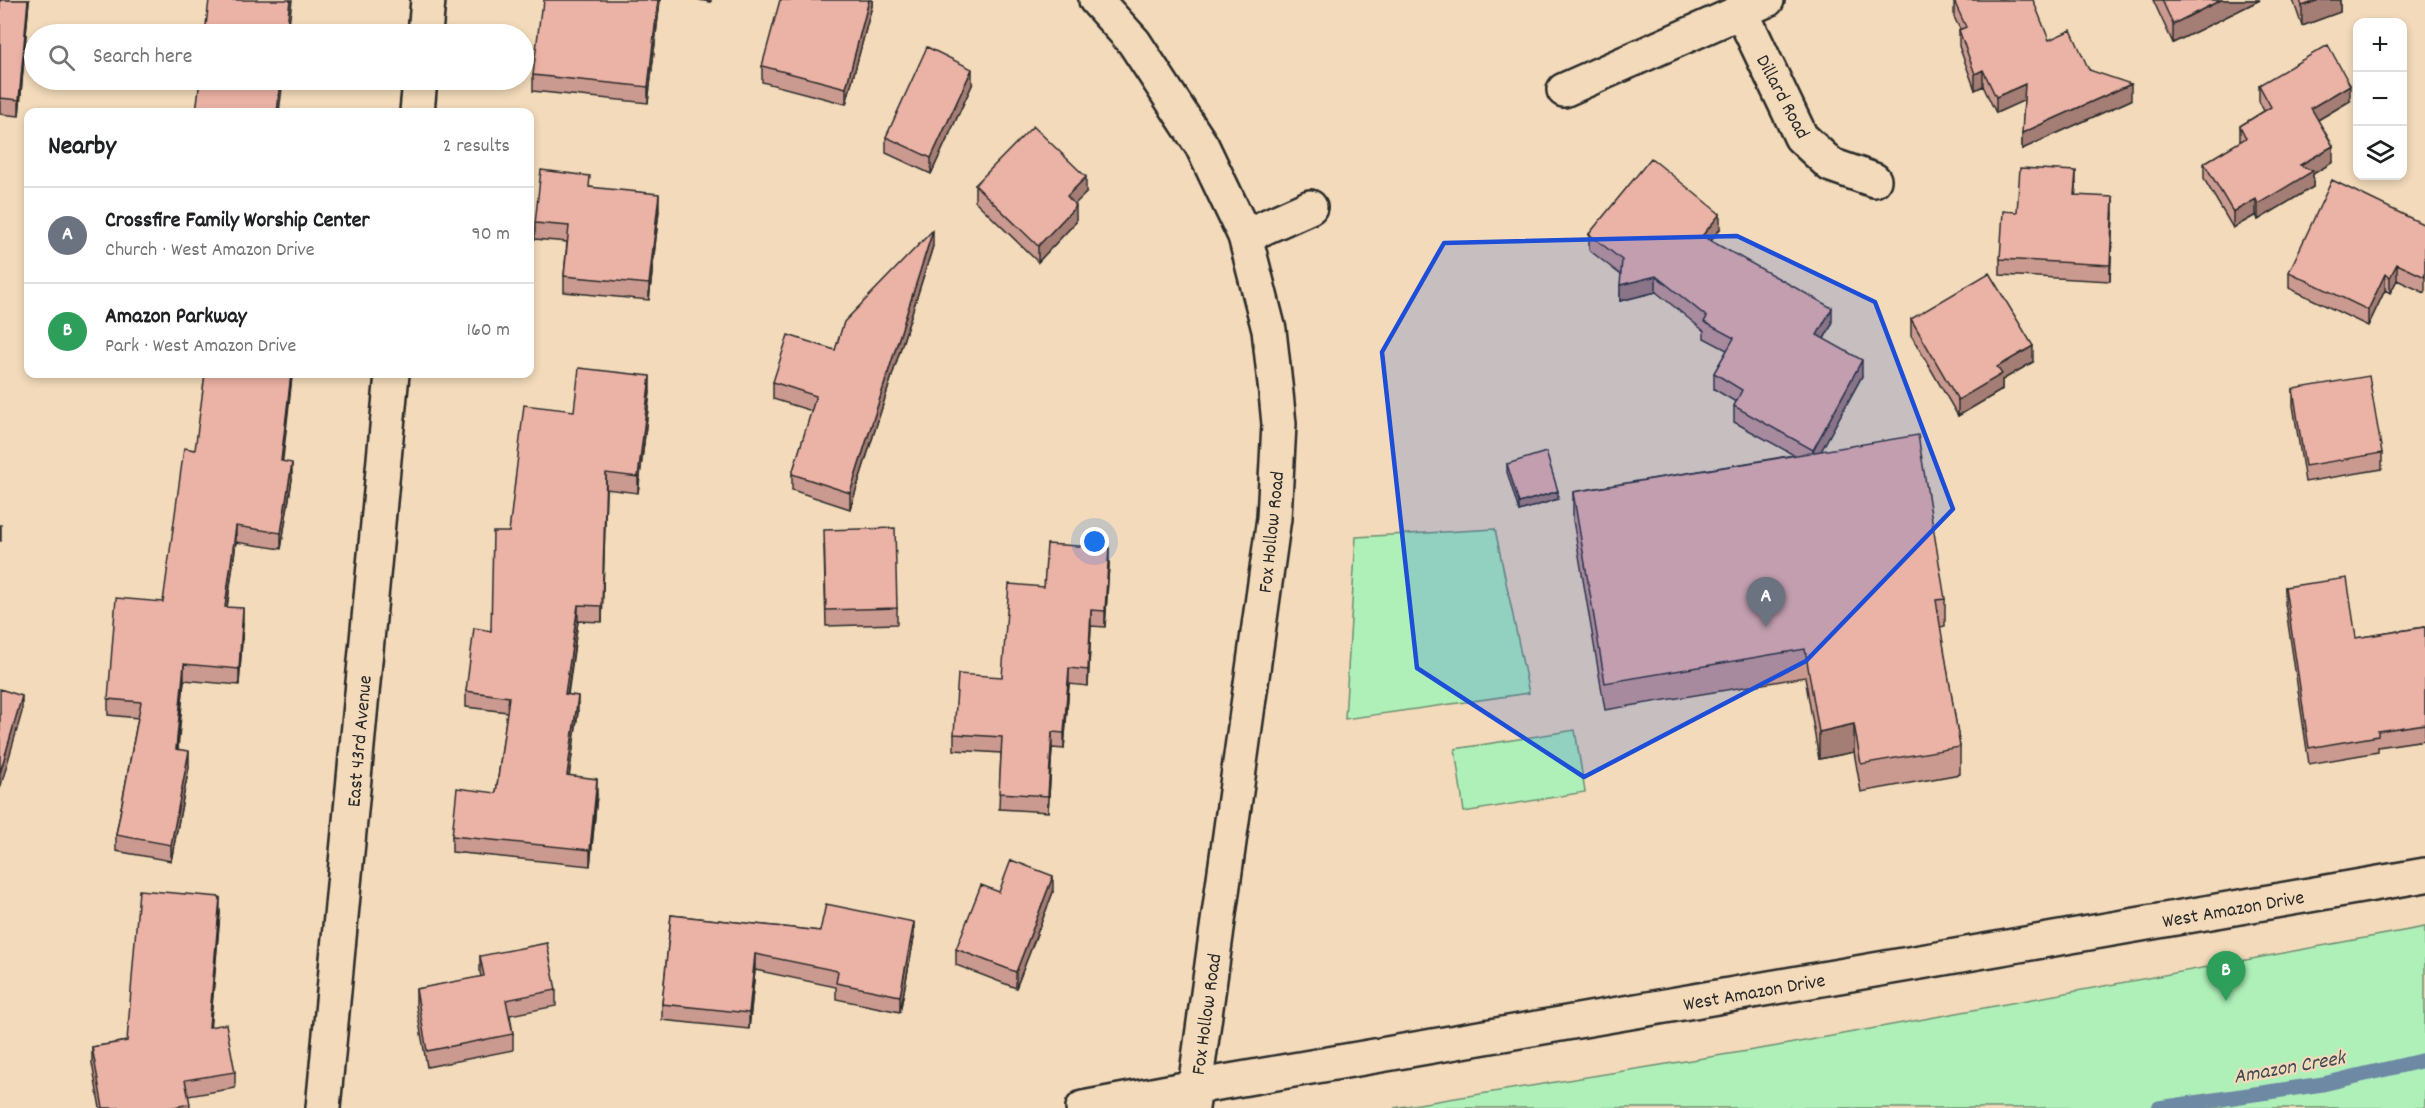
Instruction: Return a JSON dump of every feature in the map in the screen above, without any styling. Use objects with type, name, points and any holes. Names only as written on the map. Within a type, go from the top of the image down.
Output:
[{"type":"main road","points":[[426,24],[428,0]]},
{"type":"main road","name":"Fox Hollow Road","points":[[1096,0],[1134,42],[1202,146],[1245,236],[1269,330],[1279,424],[1274,518],[1193,1098]]},
{"type":"main road","name":"Dillard Road","points":[[1564,90],[1755,7],[1801,137],[1832,165],[1874,180]]},
{"type":"main road","points":[[417,108],[419,90]]},
{"type":"main road","points":[[1245,236],[1310,207]]},
{"type":"main road","name":"East 43rd Avenue","points":[[323,1108],[392,378]]},
{"type":"main road","name":"West Amazon Drive","points":[[1083,1108],[1193,1098],[2425,875]]},
{"type":"highlighted area","points":[[1737,236],[1875,302],[1953,509],[1806,661],[1584,777],[1417,668],[1382,352],[1444,243]]},
{"type":"green space","points":[[1495,529],[1529,693],[1345,719],[1356,537]]},
{"type":"green space","points":[[1575,730],[1585,792],[1464,812],[1455,749]]},
{"type":"green space","points":[[2425,927],[2425,1108],[1394,1108],[1772,1047]]},
{"type":"building","points":[[0,0],[28,0],[26,24],[24,24],[19,100],[0,98]]},
{"type":"building","points":[[209,0],[290,0],[287,24],[206,24]]},
{"type":"building","points":[[544,0],[658,0],[648,87],[534,75],[541,9],[543,9]]},
{"type":"building","points":[[780,0],[869,0],[846,88],[762,66]]},
{"type":"building","points":[[1955,0],[2033,0],[2049,40],[2071,30],[2089,70],[2131,84],[2022,133],[2025,84],[1996,97],[1983,70],[1975,74],[1959,30],[1966,27]]},
{"type":"building","points":[[2162,0],[2221,0],[2173,24]]},
{"type":"building","points":[[2300,0],[2319,0],[2302,6]]},
{"type":"building","points":[[2328,45],[2350,85],[2311,108],[2333,146],[2300,165],[2313,171],[2258,204],[2256,199],[2233,212],[2204,163],[2246,138],[2240,126],[2271,107],[2259,85]]},
{"type":"building","points":[[927,47],[972,69],[931,158],[886,137]]},
{"type":"building","points":[[199,90],[280,90],[278,108],[196,108]]},
{"type":"building","points":[[1033,126],[1086,177],[1067,196],[1076,206],[1038,246],[975,185]]},
{"type":"building","points":[[1651,158],[1720,214],[1702,236],[1832,308],[1817,335],[1862,360],[1813,450],[1734,406],[1742,390],[1714,373],[1734,338],[1704,322],[1707,317],[1656,276],[1620,285],[1622,260],[1589,234]]},
{"type":"building","points":[[2020,168],[2076,171],[2074,195],[2113,197],[2110,265],[2000,259],[2003,211],[2017,212]]},
{"type":"building","points":[[541,170],[590,176],[589,187],[659,194],[649,284],[564,276],[569,226],[535,223]]},
{"type":"building","points":[[2332,180],[2425,225],[2425,277],[2397,264],[2390,277],[2385,274],[2368,310],[2289,272]]},
{"type":"building","points":[[933,230],[850,493],[792,474],[816,396],[773,382],[788,335],[835,350],[844,322]]},
{"type":"building","points":[[1989,273],[2033,346],[1997,367],[2002,374],[1958,400],[1911,319]]},
{"type":"building","points":[[579,368],[650,376],[638,477],[606,473],[602,606],[578,605],[565,694],[578,696],[567,775],[597,779],[590,850],[452,836],[457,788],[496,793],[509,697],[466,691],[474,628],[491,631],[493,532],[509,532],[524,405],[574,411]]},
{"type":"building","points":[[2369,376],[2382,453],[2305,466],[2293,389]]},
{"type":"building","points":[[204,378],[291,378],[281,461],[292,463],[281,533],[236,526],[225,607],[243,608],[239,669],[184,664],[176,749],[189,751],[171,845],[116,835],[141,702],[108,699],[116,598],[163,602],[184,448],[195,450]]},
{"type":"building","points":[[1918,435],[1945,599],[1936,600],[1960,747],[1861,764],[1854,724],[1819,732],[1805,649],[1605,683],[1573,492]]},
{"type":"building","points":[[1546,452],[1558,491],[1519,503],[1507,464]]},
{"type":"building","points":[[895,528],[897,608],[826,610],[824,530]]},
{"type":"building","points":[[1047,544],[1109,548],[1105,611],[1091,610],[1088,670],[1069,668],[1064,733],[1052,732],[1048,796],[999,793],[1002,737],[954,734],[958,674],[1002,677],[1009,584],[1044,587]]},
{"type":"building","points":[[2347,578],[2356,638],[2425,627],[2425,724],[2378,731],[2378,736],[2309,748],[2285,587]]},
{"type":"building","points":[[0,689],[22,696],[0,773]]},
{"type":"building","points":[[1011,860],[1053,876],[1016,972],[956,949],[981,885],[999,892]]},
{"type":"building","points":[[139,890],[220,897],[209,1027],[226,1024],[235,1072],[185,1080],[190,1104],[169,1108],[103,1108],[92,1047],[127,1041]]},
{"type":"building","points":[[826,904],[914,922],[900,996],[836,983],[838,971],[755,954],[749,1013],[662,1004],[671,915],[820,931]]},
{"type":"building","points":[[547,943],[556,990],[506,1000],[513,1034],[427,1051],[416,989],[484,976],[480,956]]},
{"type":"waterway","name":"Amazon Creek","points":[[2159,1108],[2323,1084],[2425,1060]]},
{"type":"place","name":"Crossfire Family Worship Center","points":[[1766,627]]},
{"type":"place","name":"Amazon Parkway","points":[[2226,1001]]}]
